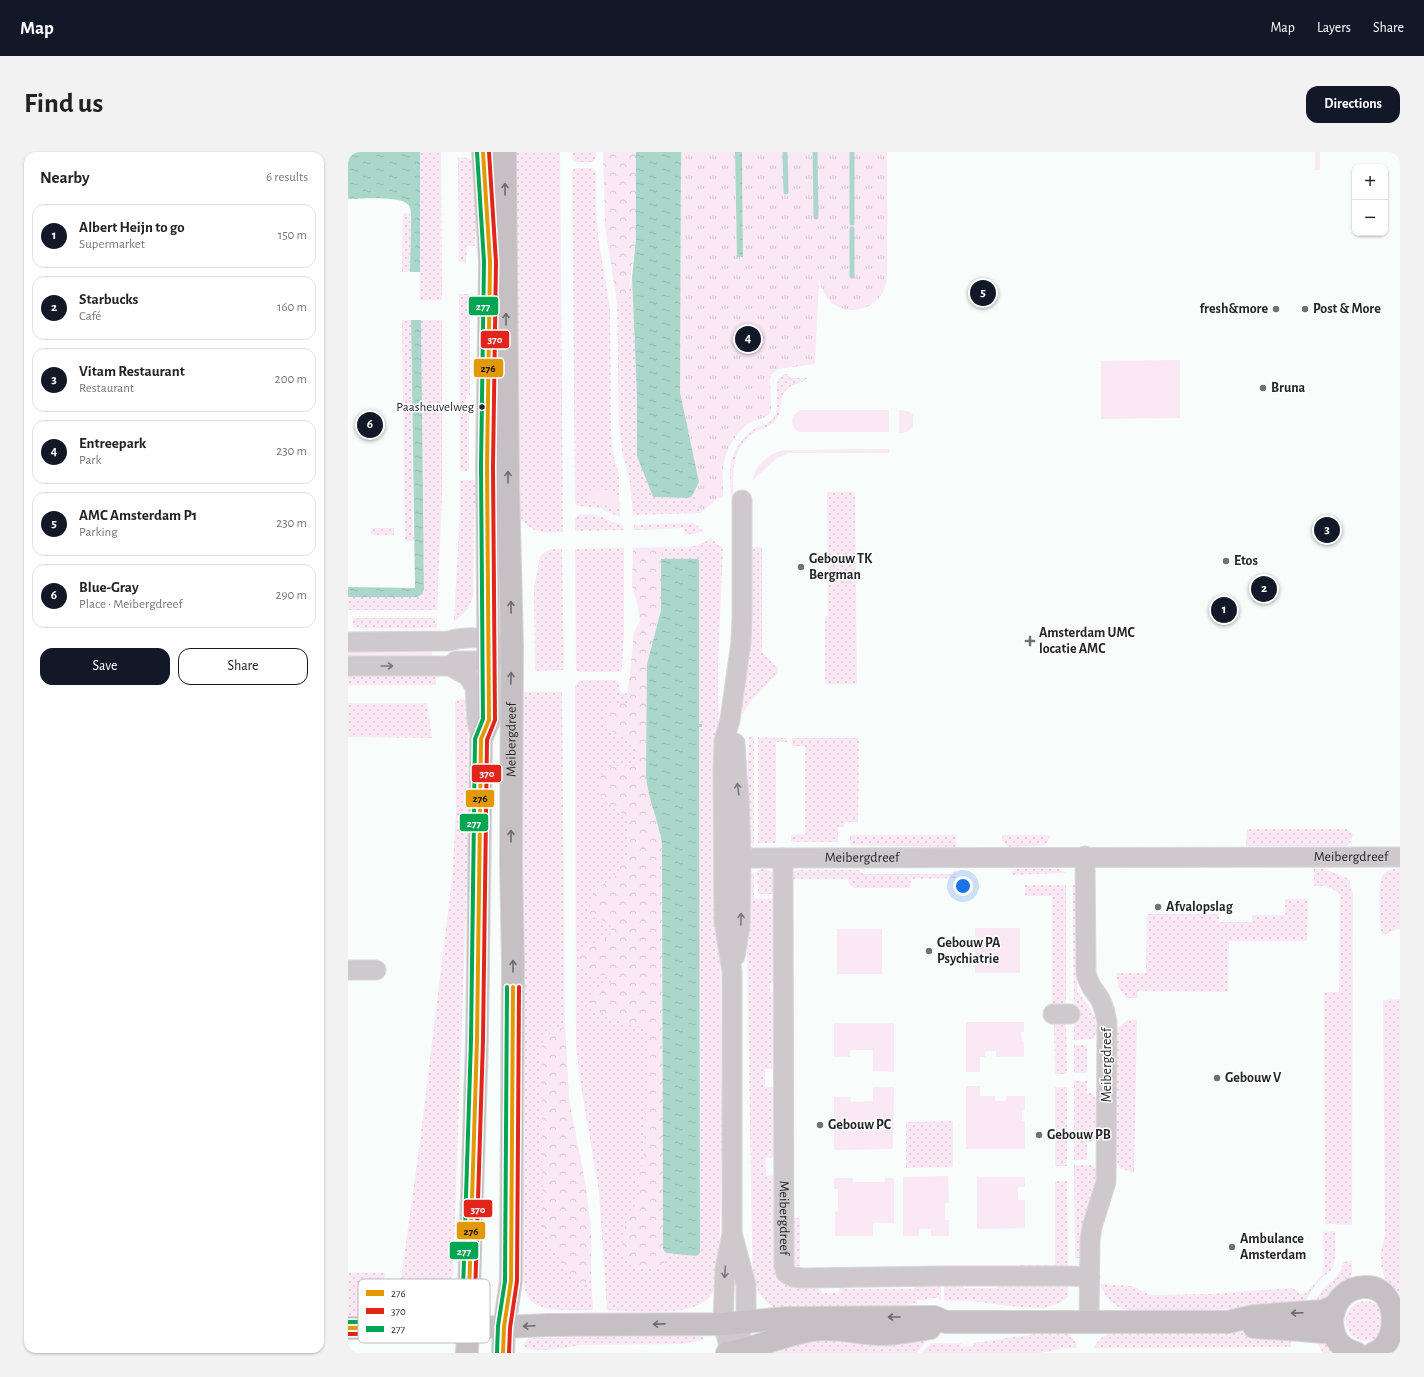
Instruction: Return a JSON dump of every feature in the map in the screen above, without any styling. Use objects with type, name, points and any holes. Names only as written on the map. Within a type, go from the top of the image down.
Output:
[{"type":"main road","name":"Meibergdreef","points":[[503,1353],[504,1327],[511,1273],[513,963],[511,864],[512,646],[508,484],[505,152]]},
{"type":"main road","name":"Meibergdreef","points":[[470,1279],[477,1040],[481,739],[489,720],[487,466],[490,262],[482,153]]},
{"type":"main road","points":[[1356,1353],[1345,1348],[1339,1341],[1334,1333],[1332,1315],[1340,1298],[1357,1288],[1367,1287],[1378,1289],[1387,1294],[1399,1311],[1400,1323],[1398,1334],[1387,1348],[1380,1352],[1374,1353]]},
{"type":"main road","points":[[1228,1322],[1254,1316],[1322,1311],[1335,1306]]},
{"type":"main road","points":[[490,1327],[548,1325],[723,1324],[786,1318],[934,1317],[946,1322],[1228,1322],[1255,1327],[1334,1333]]},
{"type":"main road","points":[[729,1353],[782,1337],[814,1330],[857,1331],[879,1334],[898,1333],[936,1327],[946,1322]]},
{"type":"main road","points":[[348,1328],[358,1328]]},
{"type":"main road","name":"Meibergdreef","points":[[467,1343],[467,1353]]},
{"type":"street","points":[[729,1353],[723,1324],[725,1268],[732,1234],[732,971],[740,926],[732,858],[739,795],[735,748],[736,728],[730,720],[741,642],[742,500]]},
{"type":"street","points":[[348,642],[449,641],[455,639],[488,638],[512,646]]},
{"type":"street","points":[[450,666],[456,661],[488,662],[512,646]]},
{"type":"street","points":[[348,666],[450,666],[468,676],[475,687],[477,721],[481,739]]},
{"type":"street","name":"Meibergdreef","points":[[732,858],[1085,856],[1400,857]]},
{"type":"street","name":"Meibergdreef","points":[[1085,856],[1086,973],[1088,983],[1102,1003],[1107,1022],[1106,1182],[1092,1228],[1090,1240],[1089,1321]]},
{"type":"street","name":"Meibergdreef","points":[[783,858],[784,1266],[786,1273],[793,1277],[803,1278],[943,1276],[1090,1277]]},
{"type":"street","points":[[348,970],[376,970]]},
{"type":"street","points":[[729,1353],[746,1321],[746,1285],[732,1234]]},
{"type":"green space","points":[[420,152],[441,152],[442,300],[420,300]]},
{"type":"green space","points":[[509,152],[560,152],[563,532],[538,531],[529,527],[519,516]]},
{"type":"green space","points":[[573,152],[596,152],[596,158],[593,162],[576,162],[572,159]]},
{"type":"green space","points":[[603,152],[636,152],[636,238],[628,296],[617,303],[605,226]]},
{"type":"green space","points":[[681,152],[735,152],[737,257],[743,257],[742,152],[887,152],[887,271],[883,292],[877,300],[869,306],[855,310],[845,309],[833,304],[830,301],[821,288],[819,278],[815,364],[778,369],[772,374],[770,379],[771,412],[764,418],[749,423],[733,440],[727,451],[724,462],[723,496],[722,498],[718,498],[701,513],[693,493],[699,482],[680,392]]},
{"type":"green space","points":[[1315,152],[1320,152],[1320,170],[1315,170]]},
{"type":"green space","points":[[464,157],[473,161],[478,172],[475,246],[467,246],[466,262],[459,262],[458,158]]},
{"type":"green space","points":[[577,168],[591,168],[596,171],[598,235],[610,309],[611,433],[613,453],[619,474],[619,501],[614,491],[614,508],[620,504],[620,517],[600,508],[578,506],[575,503],[572,172]]},
{"type":"green space","points":[[404,213],[410,214],[410,272],[402,272]]},
{"type":"green space","points":[[632,278],[637,396],[637,456],[653,497],[689,498],[693,493],[701,513],[633,515],[630,483],[622,451],[619,423],[617,303],[628,296]]},
{"type":"green space","points":[[459,294],[470,294],[470,395],[466,395],[466,414],[469,414],[469,471],[460,471]]},
{"type":"green space","points":[[402,320],[411,320],[413,530],[415,541],[405,541]]},
{"type":"green space","points":[[421,320],[442,320],[442,497],[437,610],[348,610],[348,597],[417,597],[424,591]]},
{"type":"green space","points":[[1180,360],[1180,418],[1101,419],[1101,361]]},
{"type":"green space","points":[[785,374],[789,375],[790,378],[808,378],[787,389],[782,396],[779,413],[776,420],[769,426],[755,432],[747,438],[741,446],[737,453],[733,470],[733,498],[731,498],[730,468],[734,453],[737,447],[750,432],[770,422],[773,418],[777,408],[778,381]]},
{"type":"green space","points":[[800,410],[889,410],[889,432],[799,432],[792,422],[794,415]]},
{"type":"green space","points":[[899,410],[907,411],[913,415],[913,427],[907,432],[899,433]]},
{"type":"green space","points":[[889,449],[889,453],[789,453],[777,458],[753,480],[754,474],[764,460],[783,450]]},
{"type":"green space","points":[[460,480],[483,480],[483,495],[474,509],[473,597],[467,610],[455,621],[460,510]]},
{"type":"green space","points":[[599,489],[614,491],[620,504],[614,508],[587,500],[588,493]]},
{"type":"green space","points":[[827,492],[855,492],[857,684],[825,684],[825,616],[828,616]]},
{"type":"green space","points":[[578,515],[599,516],[623,525],[624,530],[575,531],[575,519]]},
{"type":"green space","points":[[694,523],[703,531],[685,535],[684,528],[634,530],[634,525]]},
{"type":"green space","points":[[371,528],[394,528],[394,535],[371,535]]},
{"type":"green space","points":[[711,538],[719,546],[723,547],[718,664],[722,1143],[719,1273],[717,1283],[709,1298],[700,1304],[688,1308],[661,1312],[607,1310],[599,1192],[576,1048],[575,686],[580,680],[615,680],[619,682],[620,692],[630,694],[618,736],[628,738],[634,743],[636,755],[634,766],[615,766],[601,797],[619,812],[627,815],[644,854],[663,1182],[699,1254],[699,727],[702,727],[702,724],[699,724],[699,560],[661,559],[662,547],[693,546],[705,542]]},
{"type":"green space","points":[[662,547],[661,610],[647,664],[647,784],[660,831],[662,844],[663,1249],[667,1253],[662,1270],[634,1267],[621,1253],[625,1225],[640,1195],[638,1178],[643,1161],[648,1083],[648,1027],[628,1025],[597,1011],[591,1006],[593,991],[598,987],[611,982],[610,975],[594,975],[586,972],[583,970],[578,959],[583,950],[589,945],[602,941],[612,932],[611,928],[606,922],[588,915],[597,891],[605,883],[617,875],[621,863],[629,858],[627,815],[619,812],[601,797],[600,779],[606,770],[611,768],[617,766],[634,766],[636,755],[634,743],[617,735],[609,729],[606,722],[606,717],[608,709],[611,705],[627,703],[630,694],[627,693],[634,632],[640,621],[638,606],[632,586],[633,548]]},
{"type":"green space","points":[[752,547],[762,547],[762,652],[777,667],[778,673],[750,702],[743,713],[740,712],[750,638]]},
{"type":"green space","points":[[624,548],[624,633],[621,671],[579,672],[576,670],[575,549]]},
{"type":"green space","points":[[552,549],[562,549],[564,670],[535,671],[534,588],[540,557],[545,552]]},
{"type":"green space","points":[[353,618],[437,618],[437,628],[353,628]]},
{"type":"green space","points":[[348,646],[432,646],[432,657],[348,657]]},
{"type":"green space","points":[[436,675],[436,685],[348,685],[348,676]]},
{"type":"green space","points":[[518,692],[562,692],[565,1029],[569,1100],[589,1238],[593,1310],[559,1310],[541,1307],[529,1299],[523,1278]]},
{"type":"green space","points":[[470,699],[468,737],[468,851],[453,1279],[401,1279],[420,1141],[452,879],[456,814],[455,702],[457,700]]},
{"type":"green space","points":[[348,703],[427,703],[432,738],[348,737]]},
{"type":"green space","points":[[749,736],[754,736],[754,846],[749,842],[747,785]]},
{"type":"green space","points":[[758,737],[787,738],[787,742],[776,742],[776,843],[758,843]]},
{"type":"green space","points":[[792,738],[859,738],[858,822],[845,822],[844,827],[838,827],[838,842],[791,842],[791,835],[805,834],[805,746],[792,746]]},
{"type":"green space","points":[[1247,829],[1347,829],[1353,834],[1348,845],[1344,846],[1246,846]]},
{"type":"green space","points":[[850,835],[956,835],[956,847],[850,845]]},
{"type":"green space","points":[[1002,835],[1050,836],[1045,845],[1009,847],[1003,842]]},
{"type":"green space","points":[[1400,868],[1400,929],[1381,935],[1379,904],[1381,879],[1386,872]]},
{"type":"green space","points":[[764,869],[772,872],[776,878],[778,894],[758,894],[757,870]]},
{"type":"green space","points":[[956,869],[956,878],[911,879],[910,888],[854,888],[849,884],[848,879],[791,879],[793,872],[797,870],[858,870],[864,874],[952,874]]},
{"type":"green space","points":[[1014,869],[1059,869],[1066,873],[1010,875]]},
{"type":"green space","points":[[1314,869],[1324,869],[1349,879],[1353,895],[1352,1225],[1325,1224],[1324,992],[1339,992],[1340,896],[1337,891],[1325,886],[1314,886]]},
{"type":"green space","points":[[754,872],[754,899],[778,899],[778,983],[770,983],[770,992],[778,992],[779,1069],[765,1069],[765,1087],[779,1087],[779,1157],[765,1158],[766,1176],[779,1175],[780,1276],[820,1283],[821,1293],[839,1293],[839,1284],[848,1289],[913,1289],[917,1282],[941,1282],[941,1300],[939,1300],[939,1298],[927,1298],[927,1300],[917,1300],[917,1304],[902,1305],[886,1309],[778,1310],[762,1297],[757,1289],[754,1280],[752,1261],[746,883],[751,874]]},
{"type":"green space","points":[[1025,885],[1066,885],[1066,1005],[1052,1005],[1052,896],[1025,896]]},
{"type":"green space","points":[[1073,885],[1076,885],[1078,889],[1077,992],[1088,1005],[1095,1019],[1098,1031],[1093,1039],[1074,1040]]},
{"type":"green space","points":[[1285,899],[1308,899],[1307,941],[1229,941],[1228,992],[1138,991],[1137,998],[1126,998],[1119,988],[1116,973],[1146,973],[1147,914],[1219,914],[1219,922],[1252,922],[1252,915],[1285,915]]},
{"type":"green space","points":[[975,928],[1020,928],[1020,973],[975,973]]},
{"type":"green space","points":[[837,929],[882,929],[882,974],[837,974]]},
{"type":"green space","points":[[1400,999],[1400,1297],[1387,1282],[1382,1268],[1381,1253],[1385,1234],[1383,1000]]},
{"type":"green space","points":[[1054,1020],[1066,1020],[1067,1074],[1055,1074]]},
{"type":"green space","points":[[1127,1020],[1137,1020],[1134,1173],[1120,1168],[1116,1159],[1115,1035],[1117,1029]]},
{"type":"green space","points":[[966,1022],[1024,1022],[1024,1032],[1021,1032],[1022,1042],[1024,1042],[1024,1057],[996,1057],[996,1051],[985,1051],[985,1057],[980,1057],[980,1072],[966,1072]]},
{"type":"green space","points":[[834,1023],[894,1023],[894,1072],[873,1071],[873,1050],[850,1050],[850,1057],[834,1057]]},
{"type":"green space","points":[[557,1027],[565,1029],[569,1100],[585,1181],[591,1229],[591,1278],[584,1284],[570,1275],[551,1246],[543,1229],[541,1048],[544,1039]]},
{"type":"green space","points":[[1074,1045],[1087,1045],[1087,1073],[1074,1073]]},
{"type":"green space","points":[[1074,1081],[1087,1081],[1087,1093],[1092,1093],[1098,1100],[1098,1136],[1092,1142],[1087,1142],[1087,1160],[1074,1160]]},
{"type":"green space","points":[[966,1086],[980,1086],[980,1096],[995,1096],[995,1101],[1006,1101],[1006,1096],[1025,1096],[1025,1110],[1022,1110],[1022,1121],[1025,1121],[1025,1149],[966,1149]]},
{"type":"green space","points":[[873,1087],[894,1087],[893,1149],[834,1150],[834,1097],[850,1097],[851,1102],[873,1101]]},
{"type":"green space","points":[[1055,1087],[1067,1087],[1067,1166],[1055,1166]]},
{"type":"green space","points":[[953,1121],[953,1167],[906,1168],[906,1122]]},
{"type":"green space","points":[[1074,1165],[1092,1165],[1098,1171],[1081,1230],[1081,1258],[1075,1258]]},
{"type":"green space","points":[[948,1176],[949,1203],[945,1203],[945,1220],[949,1220],[949,1236],[931,1236],[931,1229],[919,1229],[919,1236],[903,1236],[903,1177]]},
{"type":"green space","points":[[977,1177],[1025,1177],[1025,1187],[1018,1187],[1018,1200],[1025,1200],[1025,1228],[977,1229]]},
{"type":"green space","points":[[834,1178],[853,1178],[853,1182],[885,1182],[885,1178],[894,1178],[894,1223],[873,1223],[873,1236],[835,1236],[835,1212],[838,1211],[838,1189],[834,1189]]},
{"type":"green space","points":[[1055,1181],[1067,1181],[1068,1271],[1019,1271],[1019,1265],[1055,1265]]},
{"type":"green space","points":[[790,1217],[800,1219],[800,1266],[796,1266],[792,1260]]},
{"type":"green space","points":[[1335,1231],[1334,1265],[1332,1269],[1315,1285],[1305,1306],[1136,1313],[1118,1307],[1114,1304],[1106,1296],[1100,1284],[1132,1286],[1150,1295],[1211,1294],[1292,1288],[1302,1294],[1307,1292],[1322,1275],[1324,1264],[1323,1232]]},
{"type":"green space","points":[[1352,1261],[1352,1272],[1349,1280],[1329,1299],[1316,1301],[1324,1288],[1341,1271],[1343,1262]]},
{"type":"green space","points":[[348,1273],[385,1273],[384,1279],[358,1279],[358,1316],[348,1316]]},
{"type":"green space","points":[[1068,1281],[1068,1297],[1060,1303],[1045,1308],[1018,1307],[972,1301],[944,1300],[944,1282],[958,1282],[964,1288],[996,1288],[1002,1282]]},
{"type":"green space","points":[[1366,1301],[1377,1304],[1383,1310],[1386,1321],[1383,1332],[1377,1338],[1366,1341],[1355,1338],[1349,1332],[1346,1321],[1349,1310],[1355,1304]]},
{"type":"green space","points":[[1032,1331],[1066,1331],[1075,1341],[1077,1348],[1064,1348],[1042,1353],[922,1353],[931,1343],[961,1343],[961,1347],[973,1346],[973,1343],[1031,1335]]},
{"type":"green space","points":[[1115,1331],[1236,1332],[1290,1335],[1291,1347],[1094,1348],[1103,1337]]},
{"type":"green space","points":[[701,1336],[703,1340],[682,1344],[582,1345],[547,1350],[525,1348],[524,1345],[526,1340],[535,1338]]},
{"type":"green space","points":[[1320,1337],[1340,1353],[1323,1353],[1317,1342]]},
{"type":"green space","points":[[928,1339],[917,1353],[764,1353],[796,1342],[818,1340]]},
{"type":"water","points":[[348,152],[420,152],[420,272],[410,272],[411,214],[409,206],[406,203],[394,199],[348,199]]},
{"type":"water","points":[[636,152],[681,152],[680,392],[699,482],[692,496],[689,498],[653,497],[637,456],[637,396],[632,278],[636,238]]},
{"type":"water","points":[[735,152],[742,152],[743,257],[737,257]]},
{"type":"water","points":[[411,320],[421,320],[424,590],[422,594],[417,597],[348,597],[348,587],[415,588]]},
{"type":"water","points":[[661,559],[699,560],[699,724],[702,724],[702,727],[699,727],[700,1252],[696,1256],[667,1253],[663,1249],[662,844],[648,792],[646,775],[647,664],[661,610]]},
{"type":"waterway","points":[[785,152],[786,192]]},
{"type":"waterway","points":[[815,152],[816,217]]},
{"type":"waterway","points":[[852,152],[852,223]]},
{"type":"waterway","points":[[852,229],[852,276]]},
{"type":"transit line","name":"277","points":[[463,1279],[471,1040],[475,739],[483,719],[481,466],[484,262],[477,152]]},
{"type":"transit line","name":"276","points":[[470,1279],[477,1040],[481,739],[489,720],[487,466],[490,262],[483,152]]},
{"type":"transit line","name":"370","points":[[476,1279],[483,1040],[487,740],[495,720],[493,466],[496,262],[489,152]]},
{"type":"transit line","name":"277","points":[[497,1353],[498,1326],[505,1281],[507,987]]},
{"type":"transit line","name":"276","points":[[503,1353],[504,1327],[511,1281],[513,987]]},
{"type":"transit line","name":"370","points":[[509,1353],[510,1328],[517,1281],[519,987]]},
{"type":"transit line","name":"277","points":[[348,1322],[358,1322]]},
{"type":"transit line","name":"276","points":[[348,1328],[358,1328]]},
{"type":"transit line","name":"370","points":[[348,1334],[358,1334]]},
{"type":"place","name":"AMC Amsterdam P1","points":[[983,293]]},
{"type":"place","name":"fresh&more","points":[[1276,309]]},
{"type":"place","name":"Post & More","points":[[1305,309]]},
{"type":"place","name":"Entreepark","points":[[748,339]]},
{"type":"place","name":"Bruna","points":[[1263,388]]},
{"type":"place","name":"Paasheuvelweg","points":[[482,407]]},
{"type":"place","name":"Blue-Gray","points":[[370,425]]},
{"type":"place","name":"Vitam Restaurant","points":[[1327,530]]},
{"type":"place","name":"Etos","points":[[1226,561]]},
{"type":"place","name":"Gebouw TK Bergman","points":[[801,567]]},
{"type":"place","name":"Starbucks","points":[[1264,589]]},
{"type":"place","name":"Albert Heijn to go","points":[[1224,610]]},
{"type":"place","name":"Amsterdam UMC locatie AMC","points":[[1030,641]]},
{"type":"place","name":"Afvalopslag","points":[[1158,907]]},
{"type":"place","name":"Gebouw PA Psychiatrie","points":[[929,951]]},
{"type":"place","name":"Gebouw V","points":[[1217,1078]]},
{"type":"place","name":"Gebouw PC","points":[[820,1125]]},
{"type":"place","name":"Gebouw PB","points":[[1039,1135]]},
{"type":"place","name":"Ambulance Amsterdam","points":[[1232,1247]]}]
